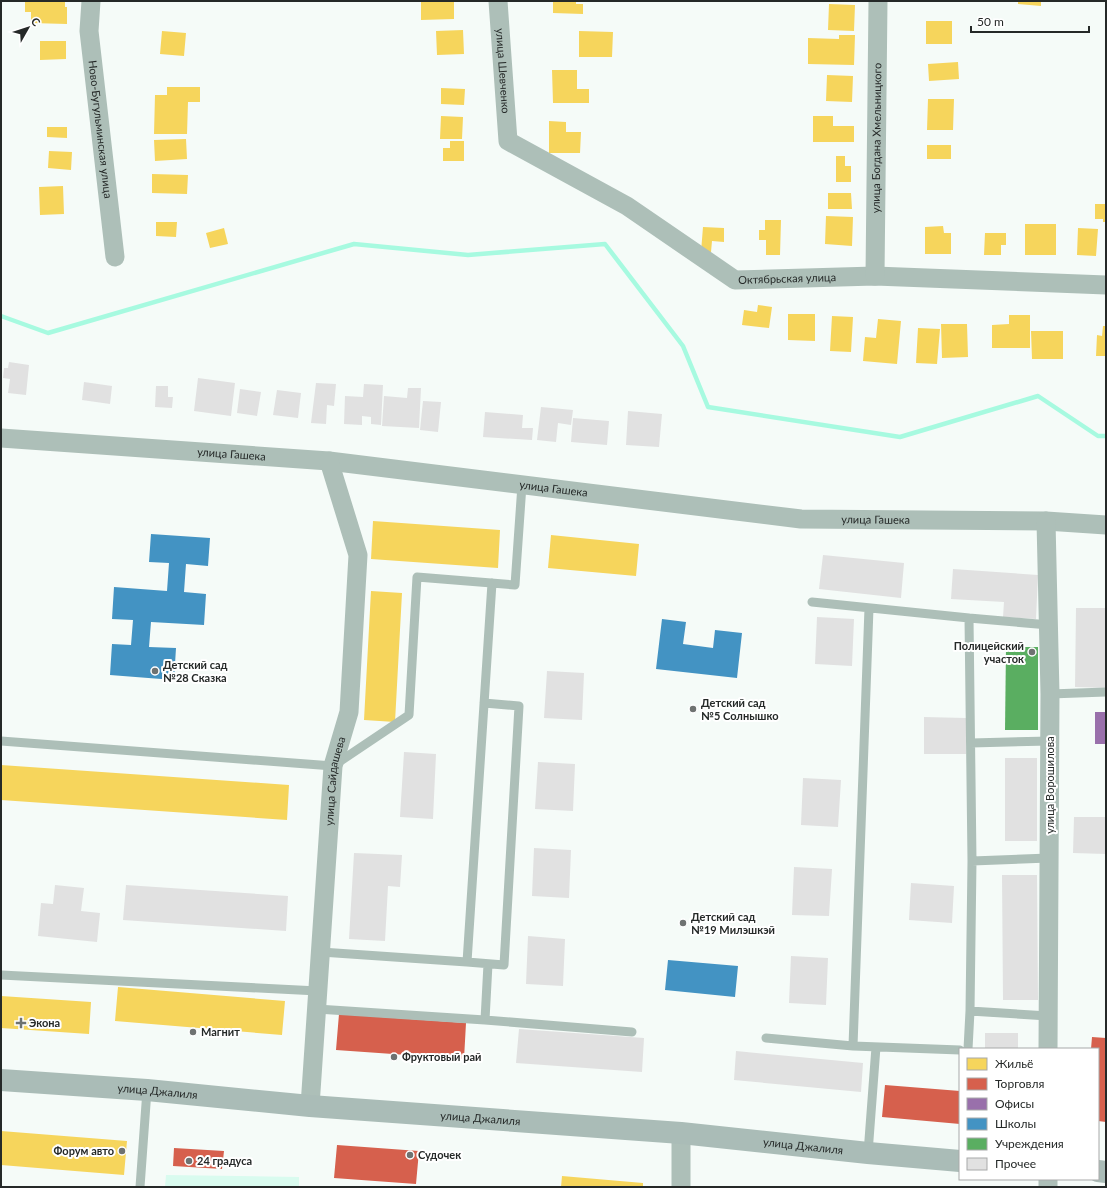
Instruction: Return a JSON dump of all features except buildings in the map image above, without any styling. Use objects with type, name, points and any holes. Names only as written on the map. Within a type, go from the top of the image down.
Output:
[{"type":"main road","name":"улица Джалиля","points":[[1,1080],[147,1090],[310,1106],[681,1133],[868,1153],[959,1161]]},
{"type":"street","name":"Ново-Бугульминская улица","points":[[91,1],[89,31],[115,257]]},
{"type":"street","name":"улица Шевченко","points":[[498,1],[508,141]]},
{"type":"street","name":"улица Богдана Хмельницкого","points":[[875,276],[878,1]]},
{"type":"street","name":"Октябрьская улица","points":[[508,141],[627,206],[735,280],[875,276],[1106,285]]},
{"type":"street","name":"улица Гашека","points":[[1,438],[329,461],[801,519],[1046,521],[1106,525]]},
{"type":"street","name":"улица Сайдашева","points":[[310,1106],[333,766],[349,712],[358,555],[329,461]]},
{"type":"street","name":"улица Ворошилова","points":[[1046,521],[1050,694],[1048,1048]]},
{"type":"street","points":[[681,1133],[681,1187]]},
{"type":"lane","points":[[1,741],[333,766],[409,715],[417,577],[515,585],[522,485]]},
{"type":"lane","points":[[467,962],[492,583]]},
{"type":"lane","points":[[812,602],[1049,625]]},
{"type":"lane","points":[[854,1046],[869,608]]},
{"type":"lane","points":[[968,1048],[972,861],[969,618]]},
{"type":"lane","points":[[1050,694],[1106,692]]},
{"type":"lane","points":[[321,952],[504,965],[519,706],[484,703]]},
{"type":"lane","points":[[971,743],[1050,741]]},
{"type":"lane","points":[[972,861],[1049,858]]},
{"type":"lane","points":[[485,1020],[488,964]]},
{"type":"lane","points":[[1,975],[318,1000],[485,1020],[632,1032]]},
{"type":"lane","points":[[970,1011],[1048,1016]]},
{"type":"lane","points":[[766,1038],[854,1046],[959,1050]]},
{"type":"lane","points":[[868,1153],[876,1047]]},
{"type":"lane","points":[[140,1187],[147,1090]]},
{"type":"green space","points":[[166,1175],[299,1177],[299,1187],[165,1187]]},
{"type":"waterway","points":[[1,316],[48,333],[354,244],[468,255],[605,244],[683,346],[708,407],[900,437],[1038,396],[1098,436],[1106,436]]},
{"type":"place","name":"Полицейский участок","points":[[1032,652]]},
{"type":"place","name":"Детский сад №28 Сказка","points":[[155,671]]},
{"type":"place","name":"Детский сад №5 Солнышко","points":[[693,709]]},
{"type":"place","name":"Детский сад №19 Милэшкэй","points":[[683,923]]},
{"type":"place","name":"Экона","points":[[21,1023]]},
{"type":"place","name":"Магнит","points":[[193,1032]]},
{"type":"place","name":"Фруктовый рай","points":[[394,1057]]},
{"type":"place","name":"Форум авто","points":[[122,1151]]},
{"type":"place","name":"Судочек","points":[[410,1155]]},
{"type":"place","name":"24 градуса","points":[[189,1161]]}]
